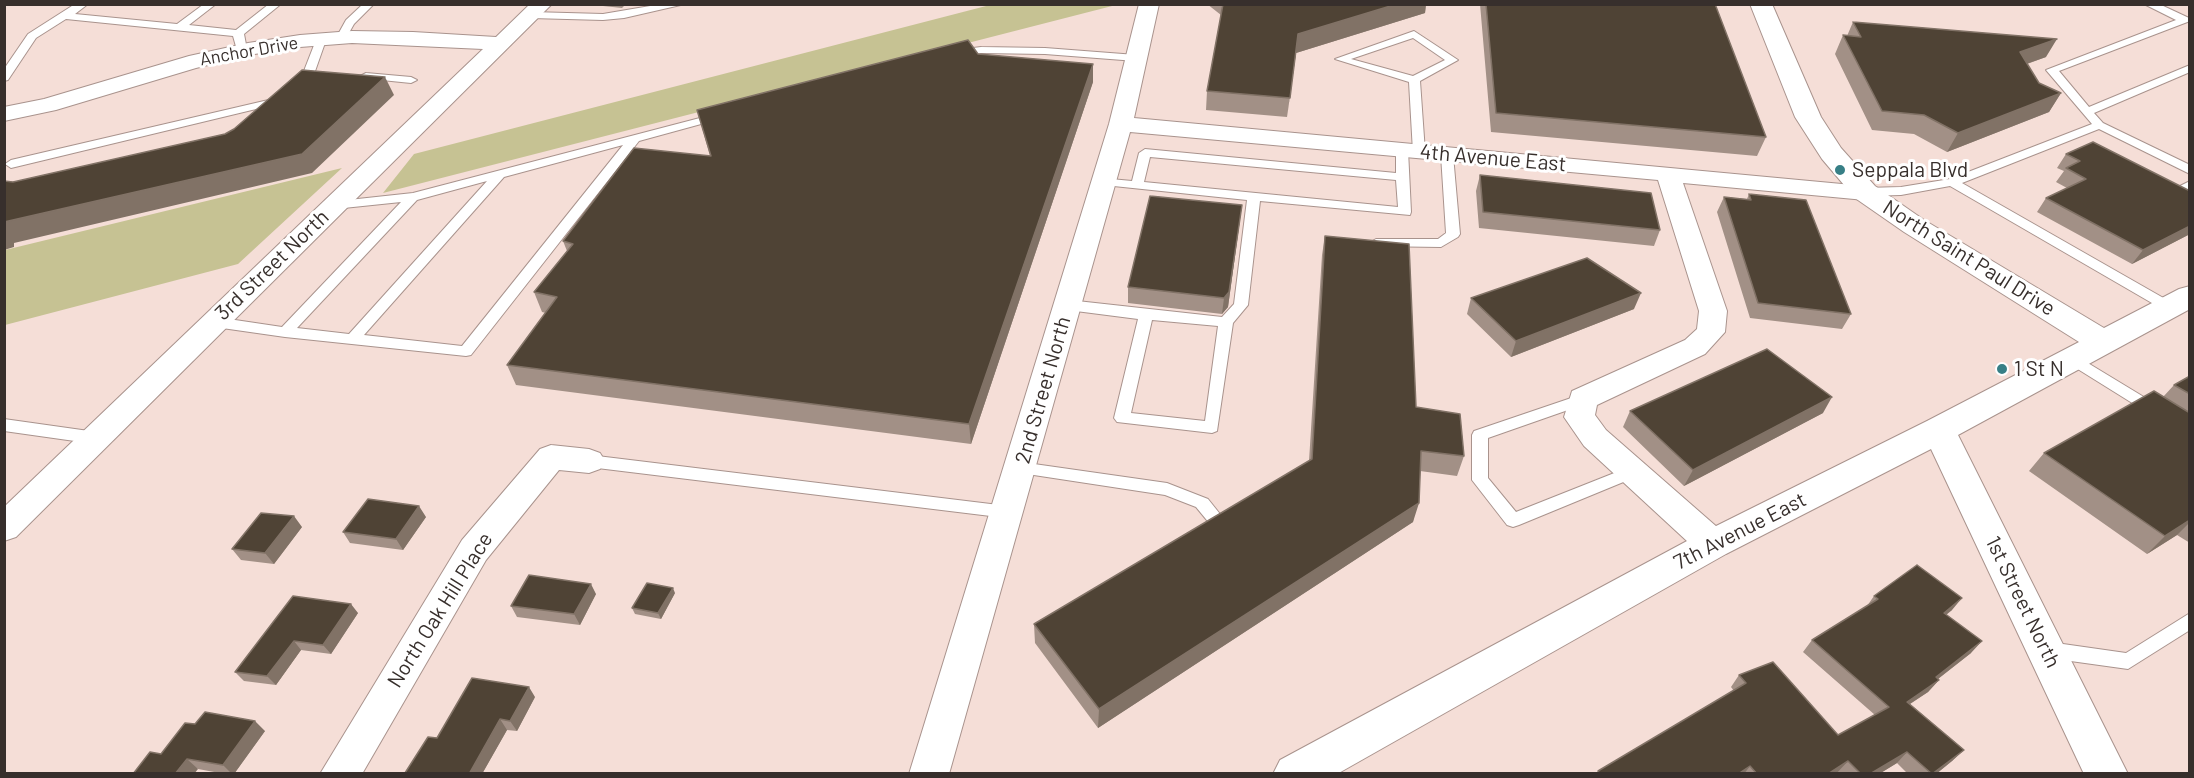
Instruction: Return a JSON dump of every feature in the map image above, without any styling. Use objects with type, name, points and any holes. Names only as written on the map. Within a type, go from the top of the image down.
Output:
[{"type":"street","name":"2nd Street North","points":[[929,774],[1121,124],[1149,4]]},
{"type":"street","name":"North Saint Paul Drive","points":[[1761,4],[1808,117],[1831,153],[1865,192],[2089,351]]},
{"type":"street","name":"3rd Street North","points":[[4,528],[537,10]]},
{"type":"street","name":"Anchor Drive","points":[[4,114],[48,105],[189,63],[240,42],[413,38],[501,44]]},
{"type":"street","name":"4th Avenue East","points":[[1121,124],[1865,192]]},
{"type":"street","points":[[1668,174],[1713,311],[1711,332],[1695,347],[1583,399],[1579,417],[1595,438],[1713,544]]},
{"type":"street","name":"7th Avenue East","points":[[1295,774],[1713,544],[1939,430],[2180,302]]},
{"type":"street","name":"1st Street North","points":[[1939,430],[2106,774]]},
{"type":"street","name":"North Oak Hill Place","points":[[340,774],[474,550],[551,458],[589,461]]},
{"type":"lane","points":[[4,78],[32,36],[84,4]]},
{"type":"lane","points":[[179,27],[211,4]]},
{"type":"lane","points":[[6,177],[11,170],[8,161],[272,104],[292,93],[315,71],[331,39],[369,4]]},
{"type":"lane","points":[[537,10],[603,17],[680,4]]},
{"type":"lane","points":[[2149,4],[2187,21]]},
{"type":"lane","points":[[65,16],[179,27],[240,42],[274,5]]},
{"type":"lane","points":[[92,19],[105,11]]},
{"type":"lane","points":[[113,21],[125,12]]},
{"type":"lane","points":[[133,22],[146,14]]},
{"type":"lane","points":[[155,25],[167,16]]},
{"type":"lane","points":[[2187,21],[2052,70],[2099,125],[2190,170]]},
{"type":"lane","points":[[1414,34],[1453,60],[1414,80],[1340,59],[1414,34]]},
{"type":"lane","points":[[948,55],[981,50],[1013,50],[1136,58]]},
{"type":"lane","points":[[2087,112],[2190,68]]},
{"type":"lane","points":[[354,75],[411,80]]},
{"type":"lane","points":[[1104,181],[1405,212],[1402,177],[1411,151],[1414,80]]},
{"type":"lane","points":[[258,120],[272,104]]},
{"type":"lane","points":[[334,205],[412,197],[728,114]]},
{"type":"lane","points":[[1865,192],[1901,191],[1952,182],[2099,125]]},
{"type":"lane","points":[[215,322],[285,332],[466,351],[635,138]]},
{"type":"lane","points":[[1137,185],[1145,153],[1402,177]]},
{"type":"lane","points":[[1364,249],[1365,246],[1373,243],[1441,243],[1453,234],[1447,155]]},
{"type":"lane","points":[[352,339],[500,174]]},
{"type":"lane","points":[[1952,182],[2180,302]]},
{"type":"lane","points":[[2172,193],[2190,184]]},
{"type":"lane","points":[[1146,315],[1122,418],[1212,427],[1226,322],[1241,305],[1254,196]]},
{"type":"lane","points":[[285,332],[412,197]]},
{"type":"lane","points":[[1068,305],[1226,322]]},
{"type":"lane","points":[[2089,351],[2190,433]]},
{"type":"lane","points":[[1583,399],[1480,435],[1480,480],[1513,520],[1632,472]]},
{"type":"lane","points":[[4,425],[96,438]]},
{"type":"lane","points":[[589,461],[1007,512]]},
{"type":"lane","points":[[1020,468],[1167,489],[1202,503],[1216,519]]},
{"type":"lane","points":[[2046,650],[2128,661],[2190,620]]},
{"type":"shaded area","points":[[990,5],[1116,5],[383,193],[414,154]]},
{"type":"shaded area","points":[[342,168],[238,264],[5,325],[5,250]]},
{"type":"building","points":[[1223,4],[1397,4],[1298,34],[1290,98],[1207,91]]},
{"type":"building","points":[[1486,4],[1715,4],[1766,137],[1496,113]]},
{"type":"building","points":[[1853,22],[2057,39],[2020,52],[2039,83],[2061,93],[1958,133],[1924,115],[1882,111],[1843,35],[1861,37]]},
{"type":"building","points":[[968,40],[978,54],[1093,64],[969,424],[507,365],[557,297],[534,292],[573,244],[563,241],[634,148],[711,156],[697,110]]},
{"type":"building","points":[[302,70],[385,77],[302,154],[4,222],[4,181],[13,182],[225,134],[234,129]]},
{"type":"building","points":[[2093,142],[2190,191],[2190,226],[2143,250],[2046,198],[2086,179],[2066,168],[2080,161],[2066,154]]},
{"type":"building","points":[[1480,175],[1651,193],[1660,230],[1483,212]]},
{"type":"building","points":[[1749,194],[1806,200],[1851,314],[1758,303],[1724,197],[1751,200]]},
{"type":"building","points":[[1150,196],[1242,205],[1229,292],[1224,298],[1128,287]]},
{"type":"building","points":[[1325,236],[1409,244],[1416,407],[1460,414],[1464,456],[1421,451],[1419,503],[1099,709],[1034,624],[1312,459]]},
{"type":"building","points":[[1587,258],[1641,293],[1516,341],[1471,298]]},
{"type":"building","points":[[1767,349],[1832,397],[1693,470],[1630,411]]},
{"type":"building","points":[[2190,376],[2190,394],[2174,385]]},
{"type":"building","points":[[2154,391],[2190,413],[2190,520],[2165,536],[2044,453]]},
{"type":"building","points":[[368,499],[419,506],[396,539],[343,532]]},
{"type":"building","points":[[261,513],[294,516],[265,553],[232,549]]},
{"type":"building","points":[[1917,565],[1962,598],[1944,613],[1982,641],[1936,677],[1939,680],[1907,702],[1964,750],[1932,774],[1907,752],[1870,774],[1861,774],[1848,761],[1828,774],[1757,774],[1750,766],[1738,774],[1600,774],[1598,771],[1746,683],[1739,675],[1773,662],[1838,735],[1889,707],[1812,640],[1878,599],[1874,596]]},
{"type":"building","points":[[529,575],[591,584],[574,614],[511,606]]},
{"type":"building","points":[[647,583],[673,588],[658,613],[632,608]]},
{"type":"building","points":[[293,596],[351,604],[323,645],[294,641],[267,676],[235,672]]},
{"type":"building","points":[[472,678],[529,687],[510,721],[500,719],[469,774],[405,773],[428,737],[437,738]]},
{"type":"building","points":[[205,712],[255,721],[223,765],[187,759],[175,774],[133,774],[150,752],[161,754],[185,723],[195,724]]},
{"type":"place","name":"Seppala Blvd","points":[[1840,170]]},
{"type":"place","name":"1 St N","points":[[2002,369]]}]
